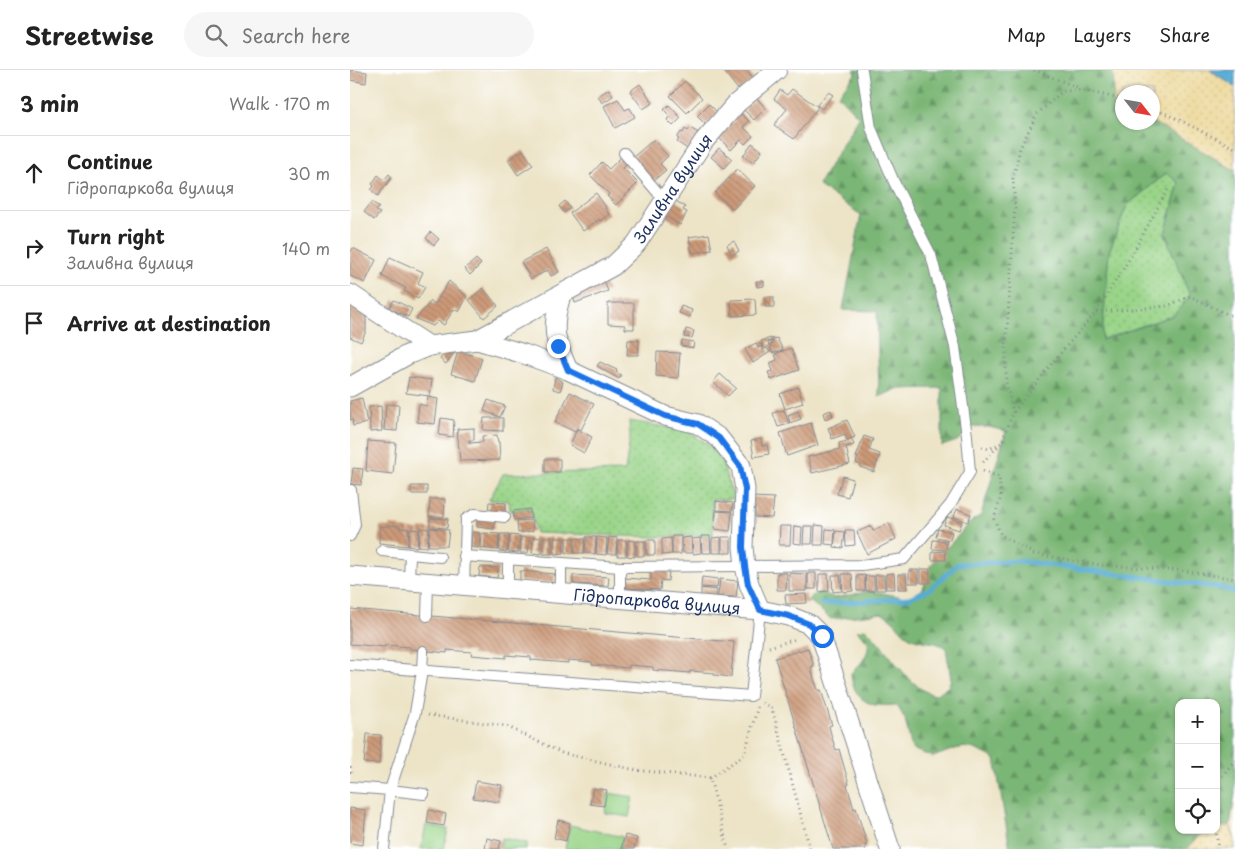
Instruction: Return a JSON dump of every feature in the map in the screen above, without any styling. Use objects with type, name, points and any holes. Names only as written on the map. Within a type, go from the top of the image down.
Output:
[{"type":"street","name":"Заливна вулиця","points":[[350,387],[407,355],[429,346],[477,340],[613,266],[636,244],[704,141],[737,103],[777,70]]},
{"type":"street","points":[[350,294],[429,346]]},
{"type":"street","points":[[561,295],[555,312],[555,335],[568,370]]},
{"type":"street","name":"Заливна вулиця","points":[[477,340],[568,370],[665,416],[698,424],[719,438],[740,466],[742,474],[745,489],[743,547],[745,566],[748,584],[760,610]]},
{"type":"street","name":"Гідропаркова вулиця","points":[[350,576],[760,610],[789,616],[809,624],[822,636],[890,849]]},
{"type":"lane","points":[[464,556],[620,567],[862,565],[904,559],[950,505],[970,472],[955,347],[931,254],[894,182],[871,128],[862,70]]},
{"type":"lane","points":[[624,153],[665,201]]},
{"type":"lane","points":[[350,536],[355,525],[352,490]]},
{"type":"lane","points":[[464,586],[466,519],[475,514],[505,517]]},
{"type":"lane","points":[[382,551],[440,556]]},
{"type":"lane","points":[[409,581],[410,554]]},
{"type":"lane","points":[[508,559],[508,590]]},
{"type":"lane","points":[[561,563],[561,594]]},
{"type":"lane","points":[[620,567],[620,599]]},
{"type":"lane","points":[[427,616],[428,583]]},
{"type":"lane","points":[[350,665],[751,696],[760,610]]},
{"type":"lane","points":[[384,849],[390,790],[415,713],[424,651]]},
{"type":"lane","points":[[350,787],[424,794]]},
{"type":"path","points":[[1034,70],[1081,90],[1115,97]]},
{"type":"path","points":[[1013,413],[1006,381],[1006,346],[1015,207],[1013,179],[1020,148],[1036,114],[1064,91],[1081,90]]},
{"type":"path","points":[[1160,111],[1172,115],[1235,148]]},
{"type":"path","points":[[970,472],[984,461],[1002,442],[1013,413],[1096,312],[1130,258],[1169,187]]},
{"type":"path","points":[[1096,312],[1167,306],[1190,296],[1229,315],[1235,316]]},
{"type":"path","points":[[967,436],[977,445],[989,449],[1002,442]]},
{"type":"path","points":[[970,472],[986,471],[999,477],[1001,497],[994,519],[1001,535],[1034,554],[1101,565],[1186,571],[1235,579]]},
{"type":"path","points":[[767,649],[771,646],[797,639]]},
{"type":"path","points":[[415,713],[506,726],[562,753],[636,770],[710,778],[744,755],[759,701],[772,708],[810,849]]},
{"type":"path","points":[[1220,779],[1235,760]]},
{"type":"path","points":[[710,778],[728,849]]},
{"type":"path","points":[[1216,834],[1218,849]]},
{"type":"green space","points":[[854,70],[1112,70],[1115,130],[1160,130],[1160,126],[1235,170],[1235,793],[1230,825],[1220,828],[1220,699],[1175,699],[1175,834],[1201,834],[1187,849],[1010,849],[995,759],[970,748],[958,748],[933,757],[912,749],[905,719],[897,705],[879,705],[865,701],[858,694],[852,682],[851,673],[864,659],[868,651],[868,641],[857,631],[865,629],[907,676],[925,691],[935,695],[948,687],[951,679],[946,648],[942,645],[920,641],[908,636],[890,618],[881,613],[831,619],[810,601],[806,604],[811,596],[821,592],[834,598],[871,591],[909,598],[923,589],[930,566],[969,524],[981,515],[1006,431],[989,427],[973,427],[957,441],[942,446],[942,388],[897,389],[879,397],[877,311],[843,310],[861,215],[818,185],[859,117],[838,95],[856,73]],"holes":[[[1166,173],[1179,183],[1165,234],[1190,296],[1174,315],[1102,340],[1109,252],[1127,205]]]},
{"type":"green space","points":[[1167,173],[1179,183],[1165,234],[1190,296],[1174,315],[1101,340],[1109,252],[1127,205]]},
{"type":"green space","points":[[629,421],[685,430],[708,444],[720,456],[734,499],[712,500],[713,535],[654,537],[536,533],[530,508],[510,511],[509,501],[489,500],[503,474],[625,471],[630,437]]},
{"type":"green space","points":[[608,793],[633,797],[629,817],[605,813]]},
{"type":"green space","points":[[426,825],[448,829],[444,849],[421,849]]},
{"type":"green space","points":[[570,825],[623,837],[620,849],[565,849]]},
{"type":"green space","points":[[502,838],[527,843],[526,849],[500,849]]},
{"type":"sand","points":[[1112,70],[1210,70],[1235,87],[1235,170],[1160,126],[1160,85],[1115,85],[1115,116],[1113,116]]},
{"type":"sand","points":[[1230,825],[1235,840],[1235,849],[1187,849],[1201,834],[1220,834],[1220,828]]},
{"type":"water","points":[[1210,70],[1235,70],[1235,87]]},
{"type":"building","points":[[350,70],[367,72],[366,83],[350,80]]},
{"type":"building","points":[[723,70],[747,70],[754,79],[739,91]]},
{"type":"building","points":[[685,81],[702,98],[687,113],[670,96]]},
{"type":"building","points":[[640,84],[653,103],[643,109],[630,91]]},
{"type":"building","points":[[609,89],[613,96],[602,103],[598,96]]},
{"type":"building","points":[[792,89],[818,107],[794,139],[774,125],[787,109],[774,99],[780,90],[787,95]]},
{"type":"building","points":[[828,92],[833,95],[822,109],[817,105]]},
{"type":"building","points":[[756,98],[766,108],[754,120],[744,110]]},
{"type":"building","points":[[618,99],[625,110],[630,108],[635,117],[615,128],[604,106]]},
{"type":"building","points":[[709,104],[718,113],[706,125],[697,116]]},
{"type":"building","points":[[669,105],[681,118],[673,126],[667,120],[670,116],[664,110]]},
{"type":"building","points":[[737,110],[749,121],[743,127],[753,136],[745,144],[741,140],[731,150],[719,138],[735,120],[731,116]]},
{"type":"building","points":[[690,128],[702,135],[692,152],[677,142],[681,132],[683,133],[685,129],[688,131]]},
{"type":"building","points":[[653,140],[668,156],[660,164],[666,170],[653,181],[632,158]]},
{"type":"building","points":[[752,143],[762,151],[753,163],[743,156]]},
{"type":"building","points":[[719,148],[732,159],[724,168],[711,157]]},
{"type":"building","points":[[523,150],[533,165],[518,175],[508,160]]},
{"type":"building","points":[[621,157],[627,164],[623,168],[638,183],[616,205],[607,196],[609,194],[590,175],[602,162],[609,169]]},
{"type":"building","points":[[737,169],[755,186],[733,209],[715,193]]},
{"type":"building","points":[[389,174],[392,177],[378,196],[371,190],[374,186],[372,184],[378,175],[384,180]]},
{"type":"building","points":[[596,193],[609,214],[583,231],[570,213]]},
{"type":"building","points":[[673,199],[685,207],[683,210],[687,212],[680,225],[663,215]]},
{"type":"building","points":[[565,201],[570,208],[564,213],[559,206]]},
{"type":"building","points":[[372,202],[379,207],[376,211],[380,213],[374,220],[364,212]]},
{"type":"building","points":[[431,232],[439,239],[434,245],[426,238]]},
{"type":"building","points":[[709,234],[712,250],[692,253],[689,237]]},
{"type":"building","points":[[734,241],[739,251],[732,255],[727,245]]},
{"type":"building","points":[[353,248],[376,260],[365,283],[350,276],[350,253]]},
{"type":"building","points":[[546,249],[559,272],[551,276],[548,270],[531,279],[521,262]]},
{"type":"building","points":[[390,257],[423,272],[418,283],[425,287],[418,299],[404,291],[406,288],[382,276]]},
{"type":"building","points":[[476,259],[481,264],[470,275],[465,269]]},
{"type":"building","points":[[449,281],[467,297],[459,312],[454,309],[444,325],[438,321],[433,326],[416,319],[431,301],[435,304]]},
{"type":"building","points":[[604,281],[608,291],[575,303],[572,293]]},
{"type":"building","points":[[756,281],[764,281],[764,286],[757,287]]},
{"type":"building","points":[[483,288],[498,306],[484,318],[469,300]]},
{"type":"building","points":[[765,297],[774,297],[774,307],[765,307]]},
{"type":"building","points":[[755,299],[756,315],[732,316],[731,300]]},
{"type":"building","points":[[394,300],[412,309],[408,317],[389,308]]},
{"type":"building","points":[[350,303],[360,308],[366,318],[366,331],[361,342],[350,337]]},
{"type":"building","points":[[608,303],[634,303],[634,329],[625,329],[625,325],[608,324]]},
{"type":"building","points":[[681,306],[692,310],[690,317],[679,313]]},
{"type":"building","points":[[686,329],[694,331],[692,338],[684,337]]},
{"type":"building","points":[[771,338],[771,342],[768,341],[769,346],[763,348],[761,341]]},
{"type":"building","points":[[777,338],[783,350],[772,353],[770,345],[773,344],[772,339]]},
{"type":"building","points":[[628,340],[639,340],[638,355],[627,355]]},
{"type":"building","points":[[682,340],[694,342],[693,348],[681,346]]},
{"type":"building","points":[[756,343],[758,348],[761,346],[763,350],[767,348],[770,352],[753,363],[745,349]]},
{"type":"building","points":[[449,347],[455,352],[446,364],[440,359]]},
{"type":"building","points":[[791,348],[799,370],[771,380],[768,372],[773,371],[770,363],[777,360],[775,354]]},
{"type":"building","points":[[458,351],[482,358],[475,381],[451,374]]},
{"type":"building","points":[[657,352],[680,353],[678,378],[656,376]]},
{"type":"building","points":[[600,362],[617,370],[616,372],[621,375],[619,379],[597,366]]},
{"type":"building","points":[[720,374],[736,388],[728,396],[713,382]]},
{"type":"building","points":[[409,377],[432,380],[430,396],[406,393]]},
{"type":"building","points":[[555,377],[563,382],[560,391],[553,389]]},
{"type":"building","points":[[798,387],[803,403],[785,409],[780,394]]},
{"type":"building","points":[[570,392],[594,404],[581,430],[577,428],[575,432],[555,422]]},
{"type":"building","points":[[428,397],[438,399],[435,424],[417,422],[419,404],[427,406]]},
{"type":"building","points":[[362,398],[367,423],[353,426],[352,419],[350,420],[350,401]]},
{"type":"building","points":[[488,400],[505,406],[500,417],[484,411]]},
{"type":"building","points":[[386,404],[399,405],[397,431],[384,430]]},
{"type":"building","points":[[381,406],[382,431],[370,432],[369,407]]},
{"type":"building","points":[[784,410],[789,424],[778,427],[773,413]]},
{"type":"building","points":[[831,410],[833,416],[825,419],[823,413]]},
{"type":"building","points":[[798,411],[801,419],[790,423],[788,415]]},
{"type":"building","points":[[441,418],[454,420],[453,437],[439,435]]},
{"type":"building","points":[[484,418],[503,418],[503,431],[483,430]]},
{"type":"building","points":[[847,420],[855,437],[847,440],[845,434],[832,439],[828,428]]},
{"type":"building","points":[[811,423],[818,445],[787,456],[780,433]]},
{"type":"building","points":[[474,428],[474,440],[469,440],[469,443],[483,442],[482,436],[497,435],[500,460],[460,461],[457,429]]},
{"type":"building","points":[[577,429],[592,437],[584,453],[570,445]]},
{"type":"building","points":[[864,436],[873,439],[869,450],[880,454],[874,472],[860,467],[861,465],[856,463],[858,457],[856,457]]},
{"type":"building","points":[[761,439],[762,446],[767,445],[769,454],[754,457],[751,441]]},
{"type":"building","points":[[852,440],[854,445],[846,447],[850,464],[812,473],[808,457],[840,449],[839,443]]},
{"type":"building","points":[[368,441],[396,443],[393,474],[366,471]]},
{"type":"building","points":[[545,459],[560,459],[560,472],[545,472]]},
{"type":"building","points":[[353,468],[363,469],[361,485],[351,484]]},
{"type":"building","points":[[843,476],[853,479],[848,497],[837,494]]},
{"type":"building","points":[[411,486],[427,486],[427,494],[411,494]]},
{"type":"building","points":[[752,497],[774,498],[772,518],[755,517]]},
{"type":"building","points":[[430,499],[445,499],[444,517],[429,517]]},
{"type":"building","points":[[716,501],[733,503],[732,511],[716,510]]},
{"type":"building","points":[[489,502],[506,503],[505,512],[488,511]]},
{"type":"building","points":[[530,509],[531,518],[514,520],[513,511]]},
{"type":"building","points":[[957,509],[971,514],[968,522],[954,517]]},
{"type":"building","points":[[716,511],[732,512],[730,531],[714,529]]},
{"type":"building","points":[[947,517],[962,522],[959,530],[944,525]]},
{"type":"building","points":[[430,518],[448,519],[447,528],[430,527]]},
{"type":"building","points":[[477,518],[495,519],[494,529],[477,527]]},
{"type":"building","points":[[532,520],[533,531],[518,533],[517,521]]},
{"type":"building","points":[[889,523],[896,539],[867,554],[857,532],[871,526],[873,531]]},
{"type":"building","points":[[389,525],[409,529],[408,546],[379,543],[380,526],[389,527]]},
{"type":"building","points":[[815,525],[824,526],[823,545],[814,545]]},
{"type":"building","points":[[780,526],[791,526],[790,545],[779,545]]},
{"type":"building","points":[[794,526],[802,527],[801,544],[793,543]]},
{"type":"building","points":[[804,526],[813,526],[812,544],[803,544]]},
{"type":"building","points":[[420,528],[429,529],[427,547],[418,546]]},
{"type":"building","points":[[430,528],[449,530],[447,546],[428,546]]},
{"type":"building","points":[[410,529],[419,530],[417,547],[408,546]]},
{"type":"building","points":[[826,529],[835,530],[834,545],[825,544]]},
{"type":"building","points":[[938,529],[952,532],[950,540],[936,537]]},
{"type":"building","points":[[845,530],[854,530],[855,545],[846,546]]},
{"type":"building","points":[[836,531],[845,532],[843,548],[834,547]]},
{"type":"building","points":[[472,532],[480,533],[479,548],[471,547]]},
{"type":"building","points":[[482,533],[499,534],[498,550],[481,548]]},
{"type":"building","points":[[500,534],[509,534],[507,552],[499,551]]},
{"type":"building","points":[[510,535],[520,536],[518,553],[508,552]]},
{"type":"building","points":[[672,536],[681,536],[681,554],[672,554]]},
{"type":"building","points":[[701,536],[710,536],[711,553],[702,553]]},
{"type":"building","points":[[521,537],[530,538],[528,553],[520,553]]},
{"type":"building","points":[[533,537],[541,538],[541,554],[532,553]]},
{"type":"building","points":[[543,537],[552,537],[552,554],[543,554]]},
{"type":"building","points":[[586,537],[596,537],[595,554],[585,553]]},
{"type":"building","points":[[597,537],[607,538],[606,555],[596,554]]},
{"type":"building","points":[[609,537],[617,538],[616,554],[607,554]]},
{"type":"building","points":[[691,537],[692,553],[683,553],[682,538]]},
{"type":"building","points":[[721,537],[721,553],[712,553],[712,538]]},
{"type":"building","points":[[722,537],[731,537],[731,553],[722,553]]},
{"type":"building","points":[[554,538],[563,538],[564,553],[554,554]]},
{"type":"building","points":[[566,538],[574,538],[574,553],[566,553]]},
{"type":"building","points":[[575,538],[585,539],[584,553],[574,553]]},
{"type":"building","points":[[671,538],[672,554],[662,555],[662,539]]},
{"type":"building","points":[[700,538],[701,553],[693,554],[692,539]]},
{"type":"building","points":[[618,540],[626,540],[626,556],[617,556]]},
{"type":"building","points":[[628,540],[635,541],[635,557],[627,556]]},
{"type":"building","points":[[646,540],[655,540],[655,555],[647,555]]},
{"type":"building","points":[[933,540],[947,541],[946,550],[932,549]]},
{"type":"building","points":[[636,541],[645,541],[645,556],[637,556]]},
{"type":"building","points":[[945,551],[946,560],[932,560],[932,552]]},
{"type":"building","points":[[480,567],[498,568],[497,578],[479,576]]},
{"type":"building","points":[[921,569],[930,569],[930,583],[921,583]]},
{"type":"building","points":[[651,570],[669,571],[668,581],[661,580],[660,590],[624,588],[625,578],[651,580]]},
{"type":"building","points":[[909,570],[919,570],[919,583],[909,583]]},
{"type":"building","points":[[520,571],[555,574],[554,583],[520,581]]},
{"type":"building","points":[[777,573],[787,573],[786,590],[777,590]]},
{"type":"building","points":[[789,573],[807,574],[807,591],[789,591]]},
{"type":"building","points":[[808,573],[816,573],[816,589],[808,589]]},
{"type":"building","points":[[894,573],[895,589],[886,589],[886,574]]},
{"type":"building","points":[[819,574],[828,574],[829,591],[819,592]]},
{"type":"building","points":[[842,574],[852,574],[853,591],[843,592]]},
{"type":"building","points":[[898,574],[906,574],[907,589],[898,589]]},
{"type":"building","points":[[573,575],[609,577],[608,586],[573,584]]},
{"type":"building","points":[[832,575],[840,575],[842,591],[833,592]]},
{"type":"building","points":[[865,575],[865,591],[857,591],[857,576]]},
{"type":"building","points":[[875,575],[884,575],[885,590],[876,590]]},
{"type":"building","points":[[865,576],[874,576],[874,591],[866,591]]},
{"type":"building","points":[[702,577],[718,579],[717,588],[701,587]]},
{"type":"building","points":[[720,579],[738,581],[736,597],[718,596]]},
{"type":"building","points":[[701,588],[717,590],[716,599],[701,598]]},
{"type":"building","points":[[806,594],[807,603],[786,604],[785,595]]},
{"type":"building","points":[[350,609],[734,642],[731,677],[714,675],[715,673],[653,670],[653,667],[629,665],[629,668],[592,665],[592,662],[568,660],[568,663],[531,660],[531,657],[506,655],[506,658],[471,655],[472,652],[447,650],[447,653],[410,649],[410,647],[350,644]]},
{"type":"building","points":[[808,648],[814,666],[811,667],[814,679],[818,690],[821,690],[832,725],[829,726],[832,738],[836,750],[839,749],[854,809],[856,808],[867,844],[865,845],[866,849],[833,849],[775,658]]},
{"type":"building","points":[[367,734],[381,735],[379,764],[364,763]]},
{"type":"building","points":[[476,781],[502,785],[499,802],[473,798]]},
{"type":"building","points":[[593,788],[607,790],[604,806],[590,804]]},
{"type":"building","points":[[350,808],[366,810],[363,845],[350,843]]},
{"type":"building","points":[[429,810],[446,814],[444,826],[427,823]]},
{"type":"building","points":[[558,820],[570,823],[566,841],[554,838]]},
{"type":"building","points":[[625,835],[637,838],[634,849],[621,849]]},
{"type":"building","points":[[487,838],[501,841],[499,849],[485,849]]},
{"type":"waterway","points":[[822,604],[909,598],[930,589],[958,564],[1020,561],[1222,588],[1235,592]]},
{"type":"route","points":[[558,346],[568,370],[665,416],[698,424],[719,438],[740,466],[745,489],[743,547],[745,566],[748,584],[760,610],[789,616],[809,624],[822,636]]}]
